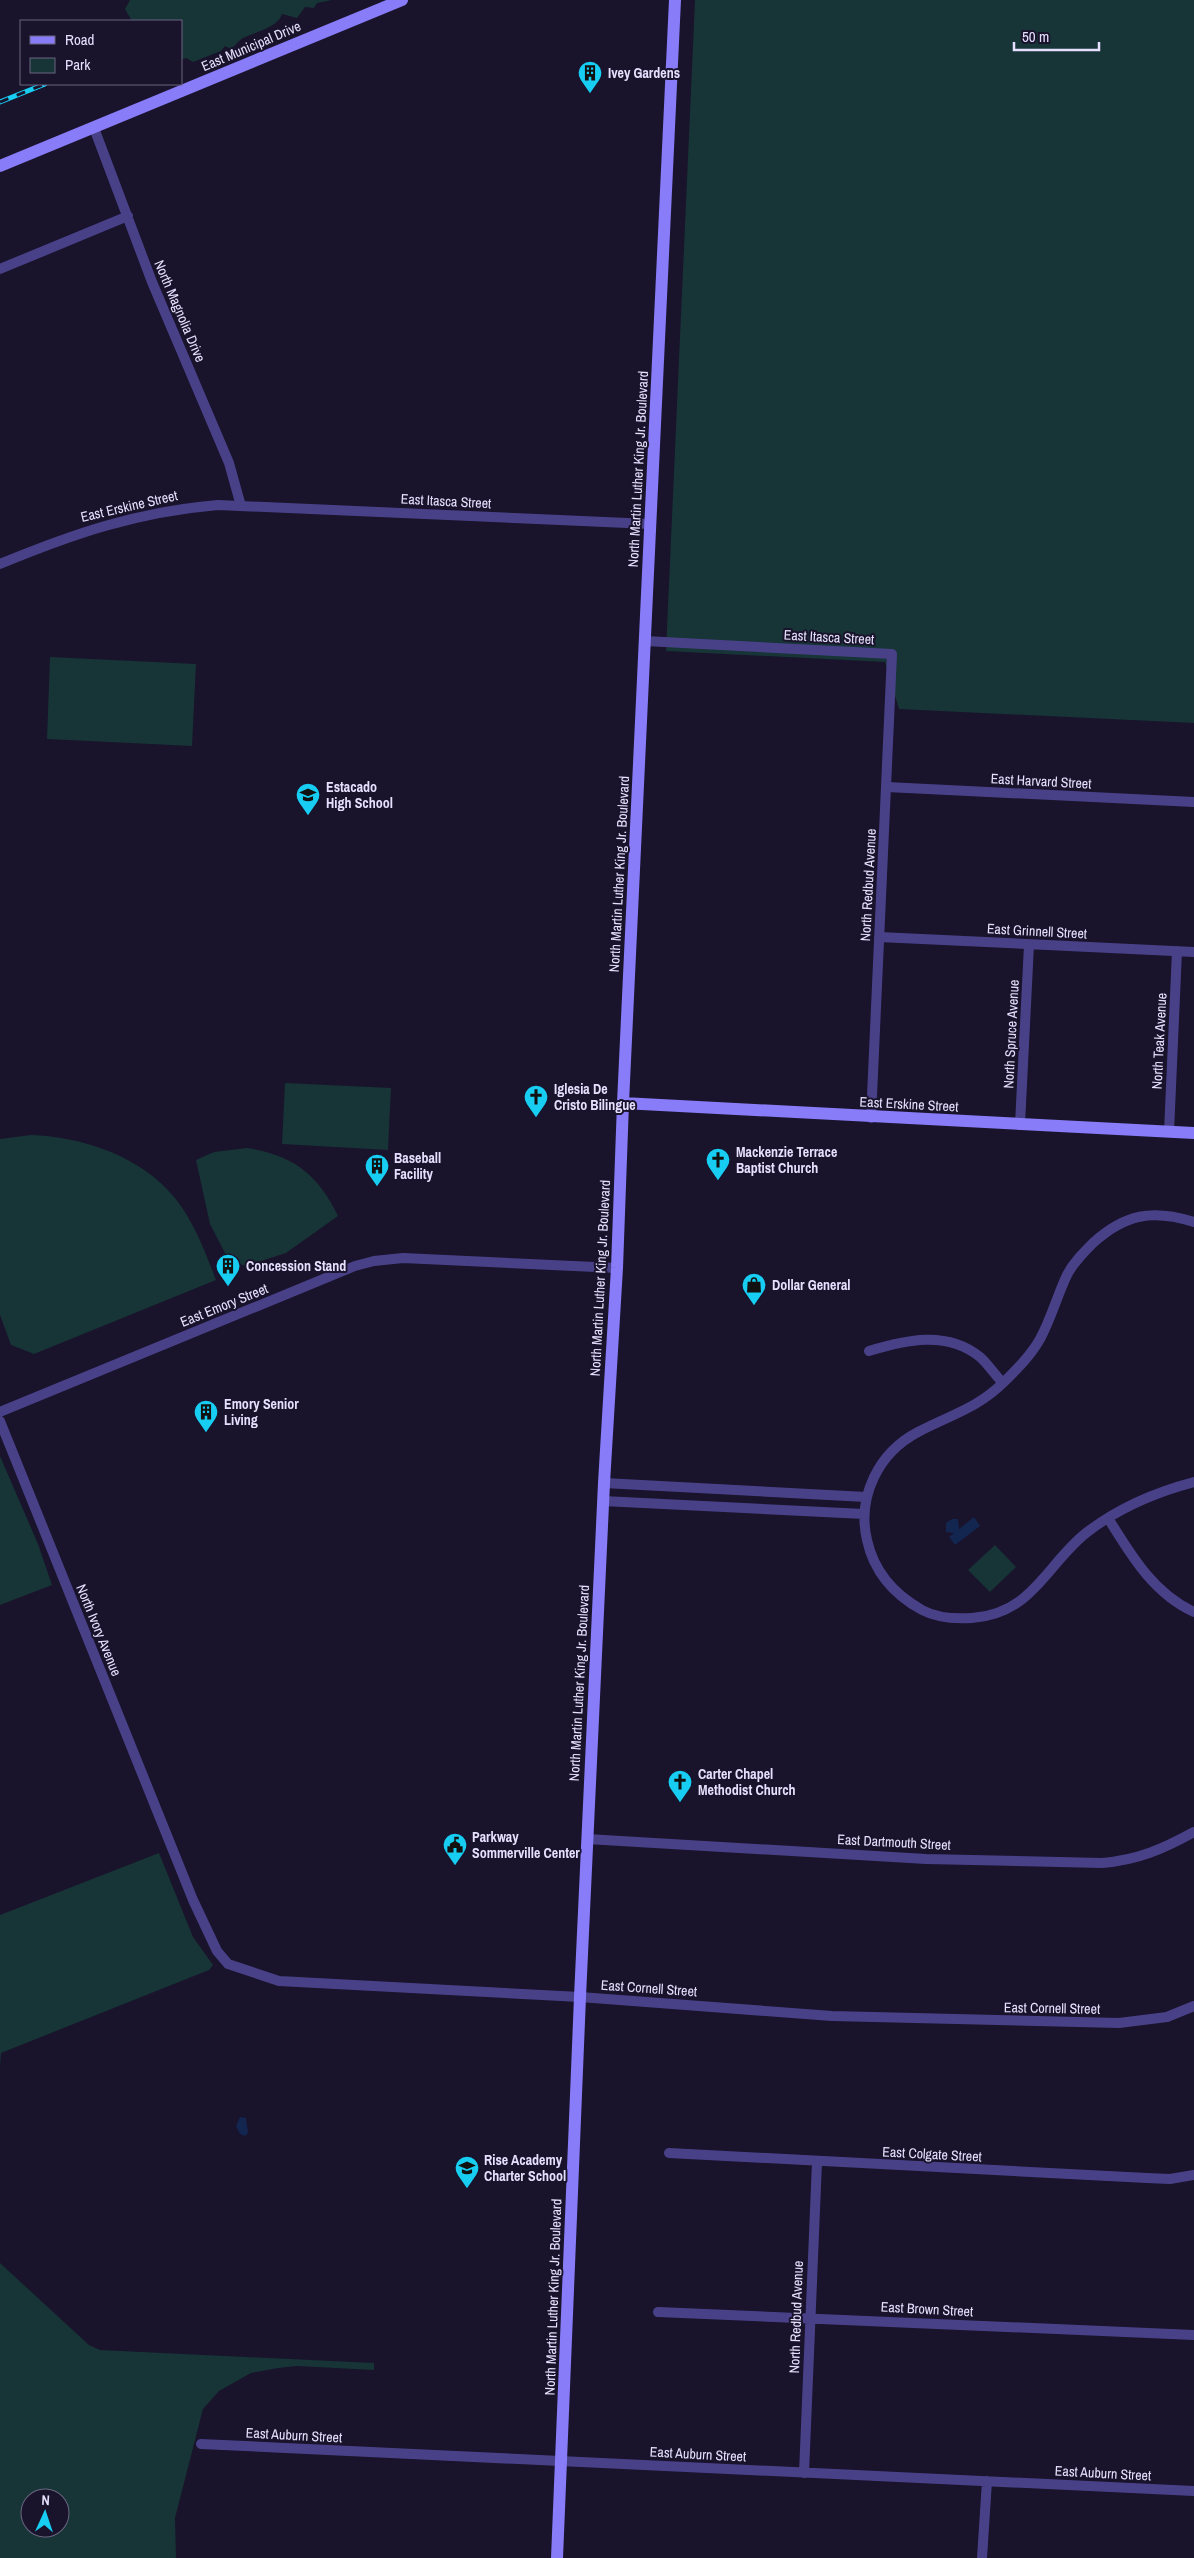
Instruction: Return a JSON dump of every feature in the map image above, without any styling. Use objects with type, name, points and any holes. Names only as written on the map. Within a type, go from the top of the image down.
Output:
[{"type":"main road","name":"East Municipal Drive","points":[[0,166],[402,0]]},
{"type":"main road","name":"North Martin Luther King Jr. Boulevard","points":[[557,2558],[587,1839],[603,1501],[617,1268],[623,1103],[675,0]]},
{"type":"main road","name":"East Erskine Street","points":[[623,1103],[871,1118],[1194,1133]]},
{"type":"street","name":"North Magnolia Drive","points":[[94,128],[152,282],[229,463],[241,506]]},
{"type":"street","points":[[0,269],[128,216]]},
{"type":"street","name":"East Itasca Street","points":[[241,506],[650,524]]},
{"type":"street","name":"East Erskine Street","points":[[0,564],[76,533],[118,521],[185,508],[241,506]]},
{"type":"street","name":"East Itasca Street","points":[[645,641],[892,654]]},
{"type":"street","name":"North Redbud Avenue","points":[[871,1118],[892,654]]},
{"type":"street","name":"East Harvard Street","points":[[887,787],[1194,802]]},
{"type":"street","name":"East Grinnell Street","points":[[879,937],[1194,952]]},
{"type":"street","name":"North Spruce Avenue","points":[[1020,1124],[1029,945]]},
{"type":"street","name":"North Teak Avenue","points":[[1169,1132],[1177,951]]},
{"type":"street","points":[[1194,1222],[1160,1214],[1146,1215],[1117,1224],[1104,1234],[1074,1264],[1036,1346],[1003,1383],[965,1410],[918,1432],[890,1452],[879,1469],[866,1497],[864,1514],[871,1555],[893,1589],[926,1612],[961,1619],[991,1615],[1019,1603],[1039,1584],[1072,1546],[1108,1518],[1157,1493],[1194,1482]]},
{"type":"street","name":"East Emory Street","points":[[0,1412],[355,1266],[374,1261],[402,1258],[617,1268]]},
{"type":"street","points":[[869,1351],[914,1340],[929,1339],[951,1343],[968,1349],[980,1357],[1003,1383]]},
{"type":"street","name":"North Ivory Avenue","points":[[0,1421],[174,1850]]},
{"type":"street","points":[[604,1483],[866,1497]]},
{"type":"street","points":[[603,1501],[864,1514]]},
{"type":"street","points":[[1108,1518],[1152,1581],[1170,1598],[1194,1612]]},
{"type":"street","name":"East Dartmouth Street","points":[[587,1839],[926,1858],[1102,1863],[1129,1861],[1149,1854],[1194,1832]]},
{"type":"street","name":"East Cornell Street","points":[[174,1850],[217,1951],[228,1964],[262,1977],[279,1981],[580,1997],[832,2016],[1119,2023],[1167,2017],[1194,2006]]},
{"type":"street","name":"East Colgate Street","points":[[669,2153],[1170,2179],[1194,2175]]},
{"type":"street","name":"North Redbud Avenue","points":[[804,2473],[817,2162]]},
{"type":"street","name":"East Brown Street","points":[[658,2312],[1194,2335]]},
{"type":"street","name":"East Auburn Street","points":[[201,2444],[1194,2491]]},
{"type":"street","points":[[982,2558],[987,2482]]},
{"type":"green space","points":[[130,0],[332,0],[317,3],[314,8],[305,7],[297,18],[282,14],[276,23],[243,38],[231,49],[225,46],[221,51],[193,62],[186,58],[182,60],[182,20],[131,20],[125,9]]},
{"type":"green space","points":[[695,0],[1194,0],[1194,723],[899,709],[885,662],[666,651]]},
{"type":"green space","points":[[50,657],[196,664],[192,746],[47,739]]},
{"type":"green space","points":[[285,1083],[391,1088],[388,1150],[282,1144]]},
{"type":"green space","points":[[31,1135],[71,1140],[110,1152],[128,1160],[161,1183],[175,1198],[188,1217],[208,1258],[216,1280],[34,1354],[11,1345],[0,1315],[0,1139]]},
{"type":"green space","points":[[247,1148],[278,1156],[302,1169],[322,1189],[338,1216],[286,1253],[245,1266],[228,1259],[210,1224],[196,1160],[214,1152]]},
{"type":"green space","points":[[0,1456],[38,1544],[52,1585],[0,1605]]},
{"type":"green space","points":[[995,1545],[1016,1567],[990,1592],[968,1570]]},
{"type":"green space","points":[[159,1853],[193,1937],[213,1965],[209,1970],[1,2053],[0,2067],[0,1915]]},
{"type":"green space","points":[[0,2263],[89,2345],[100,2350],[374,2363],[374,2370],[297,2366],[278,2368],[251,2373],[219,2391],[203,2409],[175,2518],[176,2558],[0,2558]]},
{"type":"water","points":[[974,1517],[980,1526],[955,1545],[949,1537],[954,1533],[946,1532],[946,1523],[952,1519],[958,1519],[959,1529]]},
{"type":"water","points":[[240,2117],[246,2118],[248,2133],[245,2136],[240,2134],[236,2126]]},
{"type":"railway","points":[[0,102],[42,85]]},
{"type":"place","name":"Ivey Gardens","points":[[590,94]]},
{"type":"place","name":"Estacado High School","points":[[308,816]]},
{"type":"place","name":"Iglesia De Cristo Bilingue","points":[[536,1118]]},
{"type":"place","name":"Mackenzie Terrace Baptist Church","points":[[718,1181]]},
{"type":"place","name":"Baseball Facility","points":[[377,1187]]},
{"type":"place","name":"Concession Stand","points":[[228,1287]]},
{"type":"place","name":"Dollar General","points":[[754,1306]]},
{"type":"place","name":"Emory Senior Living","points":[[206,1433]]},
{"type":"place","name":"Carter Chapel Methodist Church","points":[[680,1803]]},
{"type":"place","name":"Parkway Sommerville Center","points":[[455,1866]]},
{"type":"place","name":"Rise Academy Charter School","points":[[467,2189]]}]
